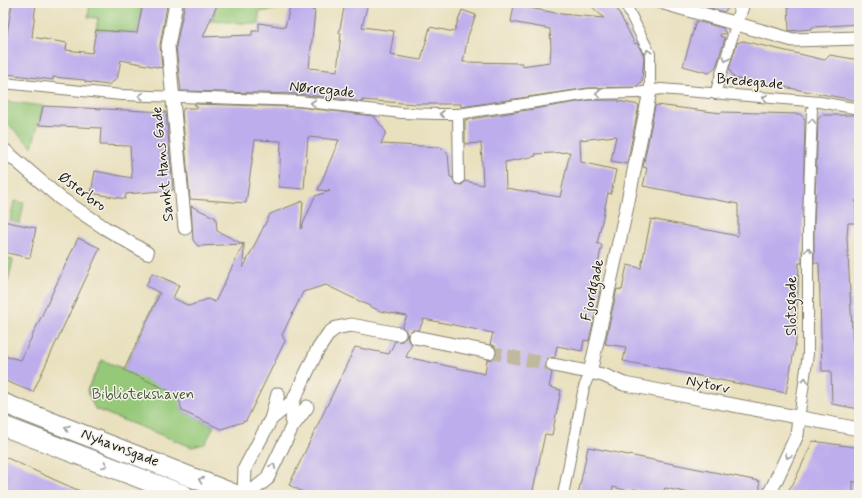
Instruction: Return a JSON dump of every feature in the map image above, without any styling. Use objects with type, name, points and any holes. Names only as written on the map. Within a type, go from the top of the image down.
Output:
[{"type":"main road","name":"Nyhavnsgade","points":[[3,403],[238,495]]},
{"type":"main road","name":"Nyhavnsgade","points":[[3,426],[184,495]]},
{"type":"street","name":"Sankt Hans Gade","points":[[176,3],[168,46],[185,228]]},
{"type":"street","points":[[625,3],[650,54],[644,92]]},
{"type":"street","points":[[664,3],[736,25],[793,40],[859,38]]},
{"type":"street","points":[[716,94],[743,3]]},
{"type":"street","name":"Nørregade","points":[[3,84],[121,95],[172,98],[299,101],[402,113],[458,114],[589,94],[644,92]]},
{"type":"street","name":"Bredegade","points":[[644,92],[661,89],[820,102],[859,110]]},
{"type":"street","name":"Fjordgade","points":[[563,495],[584,387],[590,373],[626,214],[644,92]]},
{"type":"street","name":"Slotsgade","points":[[769,495],[797,436],[808,354],[808,223],[812,110]]},
{"type":"street","points":[[458,114],[459,179]]},
{"type":"street","name":"Østerbro","points":[[3,150],[60,198],[105,228],[147,253]]},
{"type":"street","points":[[292,427],[293,401],[321,344],[329,333],[336,328],[357,326],[399,334]]},
{"type":"street","points":[[415,337],[489,352]]},
{"type":"street","name":"Nytorv","points":[[553,365],[603,375],[624,384],[800,419],[821,421],[859,429]]},
{"type":"street","points":[[244,495],[245,468],[271,419],[278,394]]},
{"type":"street","points":[[271,419],[293,401]]},
{"type":"street","points":[[247,495],[267,479],[292,427],[307,407]]},
{"type":"green space","points":[[90,3],[143,3],[137,33],[96,30],[98,18],[88,17]]},
{"type":"green space","points":[[218,3],[291,3],[290,7],[259,12],[259,24],[211,21]]},
{"type":"green space","points":[[3,101],[43,106],[32,147],[3,119]]},
{"type":"green space","points":[[14,201],[24,203],[20,223],[10,221]]},
{"type":"green space","points":[[3,257],[13,260],[8,282],[3,281]]},
{"type":"green space","name":"Bibliotekshaven","points":[[166,279],[179,285],[173,298],[189,306],[165,357],[185,396],[181,405],[182,411],[214,426],[205,444],[192,447],[95,409],[87,390],[102,360],[124,369]]},
{"type":"building","points":[[12,3],[36,3],[32,37],[67,43],[66,50],[92,53],[96,30],[137,33],[143,3],[167,6],[160,45],[162,68],[121,60],[117,79],[108,85],[85,82],[85,80],[53,77],[53,80],[7,74],[3,67],[3,58]]},
{"type":"building","points":[[185,3],[218,3],[203,37],[252,35],[252,31],[259,31],[259,23],[285,27],[291,3],[314,3],[312,10],[315,11],[309,68],[337,71],[341,33],[339,33],[345,3],[368,3],[362,27],[394,31],[390,55],[421,60],[430,27],[454,32],[462,10],[476,15],[468,36],[463,62],[522,63],[522,66],[550,62],[550,29],[511,22],[514,5],[561,14],[604,18],[588,3],[614,3],[635,44],[637,43],[644,56],[642,81],[636,87],[588,88],[461,107],[461,104],[416,104],[362,100],[363,102],[299,94],[181,91],[176,46]]},
{"type":"building","points":[[702,3],[735,3],[724,12],[701,5]]},
{"type":"building","points":[[788,3],[859,3],[859,24],[812,27],[812,29],[789,31]]},
{"type":"building","points":[[696,21],[723,28],[726,34],[720,34],[720,36],[725,38],[716,67],[709,73],[683,66]]},
{"type":"building","points":[[743,41],[825,60],[830,55],[859,60],[859,101],[762,83],[764,85],[734,78],[729,69],[737,43]]},
{"type":"building","points":[[590,100],[619,100],[618,101],[639,105],[627,164],[611,161],[616,136],[580,140],[581,162],[616,170],[611,194],[608,193],[597,244],[602,244],[594,284],[601,286],[589,341],[584,340],[582,351],[557,346],[555,357],[550,358],[545,363],[546,368],[552,373],[549,387],[561,390],[552,435],[545,434],[532,495],[309,495],[289,485],[355,347],[389,354],[395,341],[402,341],[407,335],[406,331],[402,327],[407,316],[380,311],[326,285],[303,292],[282,335],[285,341],[246,421],[221,429],[182,411],[178,395],[124,370],[160,293],[146,286],[152,273],[179,285],[173,298],[189,306],[208,299],[215,302],[244,243],[243,268],[270,214],[303,201],[301,229],[315,196],[330,191],[318,190],[339,140],[308,137],[304,189],[279,187],[281,141],[255,140],[246,203],[190,199],[182,112],[184,108],[198,108],[194,104],[299,107],[374,116],[386,132],[381,144],[441,147],[448,154],[450,177],[452,177],[456,184],[462,185],[465,181],[483,185],[481,143],[465,144],[465,120]],"holes":[[[570,152],[560,197],[506,188],[505,162],[536,156],[535,154]],[[424,319],[493,333],[490,344],[495,346],[497,353],[495,358],[487,360],[485,374],[406,357],[412,344],[408,340],[407,335],[412,330],[419,330]]]},
{"type":"building","points":[[657,105],[721,113],[800,114],[805,119],[802,263],[799,263],[796,341],[786,393],[623,361],[626,347],[605,344],[617,289],[622,290],[627,265],[641,268],[651,219],[738,236],[738,204],[643,186],[647,168],[643,167],[655,106]]},
{"type":"building","points":[[43,106],[166,112],[173,190],[126,194],[125,199],[91,193],[95,171],[132,178],[130,146],[100,145],[101,128],[39,125]]},
{"type":"building","points":[[822,115],[859,115],[859,201],[856,200],[856,223],[848,223],[847,237],[853,346],[859,347],[859,409],[832,404],[831,371],[822,371],[819,263],[814,263],[814,223],[818,119]]},
{"type":"building","points":[[191,206],[216,218],[217,231],[243,244],[198,246],[193,240]]},
{"type":"building","points":[[3,221],[36,228],[30,258],[3,252]]},
{"type":"building","points":[[78,238],[100,248],[33,392],[3,380],[3,356],[21,360]]},
{"type":"building","points":[[813,441],[859,449],[859,484],[853,481],[853,495],[784,495],[793,484]]},
{"type":"building","points":[[588,447],[759,481],[761,495],[699,495],[665,488],[663,495],[659,495],[634,489],[633,492],[613,487],[612,495],[578,495]]},
{"type":"building","points":[[3,456],[55,480],[89,495],[3,495]]},
{"type":"tunnel","points":[[489,352],[553,365]]}]
